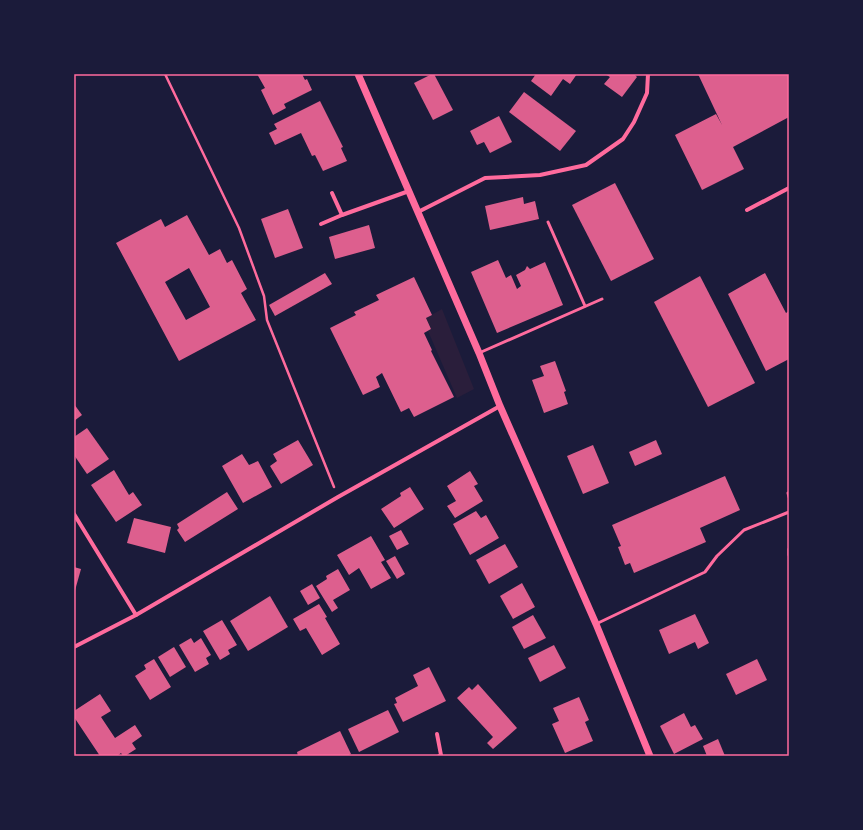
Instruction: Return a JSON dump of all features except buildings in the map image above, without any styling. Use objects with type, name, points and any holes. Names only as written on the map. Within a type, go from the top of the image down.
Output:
[{"type":"street","points":[[358,74],[479,353],[500,406],[596,624],[650,756]]},
{"type":"street","points":[[418,212],[485,178],[540,175],[586,165],[624,139],[634,122],[647,93],[648,74]]},
{"type":"street","points":[[747,210],[789,188]]},
{"type":"street","points":[[321,224],[409,191]]},
{"type":"street","points":[[332,193],[342,215]]},
{"type":"street","points":[[74,647],[136,615],[338,497],[500,406]]},
{"type":"street","points":[[74,514],[136,615]]},
{"type":"street","points":[[437,734],[441,755],[439,756]]},
{"type":"lane","points":[[548,222],[585,306]]},
{"type":"lane","points":[[479,353],[602,299]]},
{"type":"lane","points":[[788,493],[789,497]]},
{"type":"lane","points":[[596,624],[705,572],[717,556],[744,530],[789,512]]},
{"type":"lane","points":[[789,549],[789,555]]},
{"type":"path","points":[[166,74],[239,228],[264,296],[267,320],[330,481],[338,497]]},
{"type":"shaded area","points":[[442,309],[474,389],[457,398],[428,331],[431,329],[426,318]]}]
